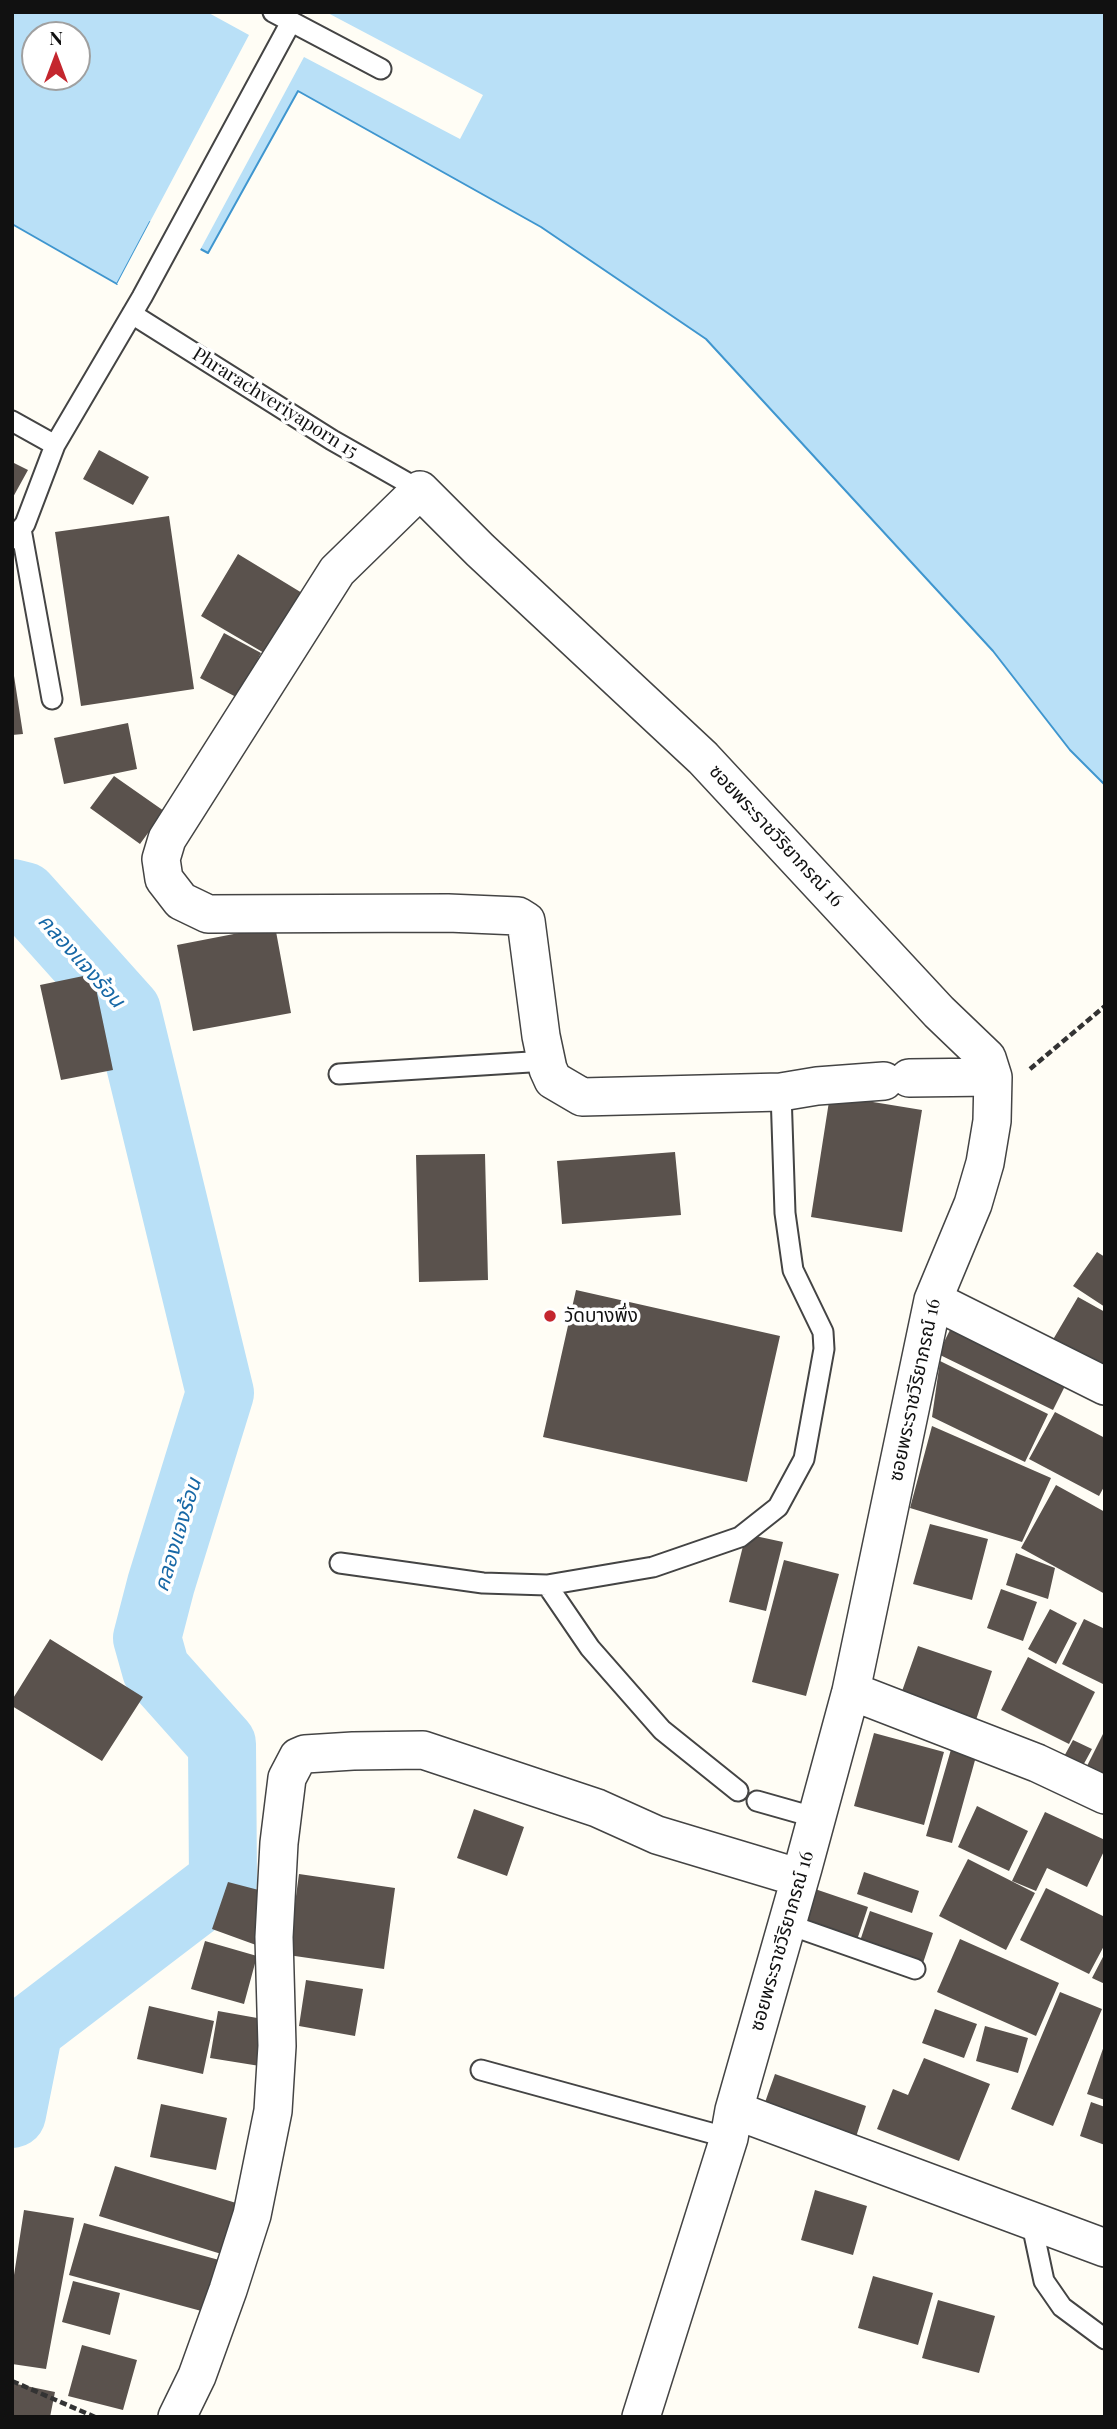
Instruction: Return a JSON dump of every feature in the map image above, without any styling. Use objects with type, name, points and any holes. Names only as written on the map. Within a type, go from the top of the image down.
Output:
[{"type":"street","points":[[420,490],[337,571],[167,839],[161,859],[164,879],[181,901],[208,914],[448,913],[518,916],[526,921],[546,1061],[552,1080],[582,1097],[781,1092],[817,1086],[896,1080],[1010,1075]]},
{"type":"street","name":"ซอยพระราชวีริยาภรณ์ 16","points":[[420,490],[480,550],[703,758],[939,1012],[987,1058],[1010,1075],[992,1122],[985,1163],[973,1204],[933,1300],[851,1691],[731,2124],[641,2417]]},
{"type":"street","points":[[933,1300],[1105,1386]]},
{"type":"street","points":[[851,1691],[1037,1763],[1105,1795]]},
{"type":"street","points":[[177,2417],[197,2376],[252,2215],[273,2111],[277,2046],[274,1937],[279,1843],[286,1778],[298,1758],[305,1754],[424,1750],[597,1808],[657,1835],[800,1878]]},
{"type":"street","points":[[731,2124],[1031,2220],[1105,2248]]},
{"type":"lane","points":[[52,699],[16,534],[25,524],[55,445],[132,314],[282,17],[381,69]]},
{"type":"lane","name":"Phrarachveriyaporn 15","points":[[132,314],[332,440],[420,490]]},
{"type":"lane","points":[[12,421],[55,445]]},
{"type":"lane","points":[[339,1074],[546,1061]]},
{"type":"lane","points":[[340,1563],[483,1583],[547,1586],[653,1567],[740,1537],[778,1507],[804,1459],[824,1349],[823,1332],[793,1270],[785,1213],[781,1092]]},
{"type":"lane","points":[[547,1586],[590,1648],[662,1730],[738,1791]]},
{"type":"lane","points":[[757,1801],[817,1818]]},
{"type":"lane","points":[[787,1924],[915,1969]]},
{"type":"lane","points":[[481,2070],[731,2124]]},
{"type":"lane","points":[[1031,2220],[1044,2281],[1062,2307],[1105,2339]]},
{"type":"path","points":[[1010,1075],[1105,1006]]},
{"type":"path","points":[[12,2381],[95,2417]]},
{"type":"water","points":[[12,12],[1105,12],[1105,785],[1070,750],[993,651],[706,339],[541,227],[298,91],[208,253],[150,222],[117,284],[12,224]]},
{"type":"pier","points":[[207,12],[326,12],[483,95],[460,139],[304,57],[199,252],[151,227],[120,286],[117,284],[249,35]]},
{"type":"building","points":[[99,450],[149,477],[133,505],[83,479]]},
{"type":"building","points":[[12,462],[28,470],[12,499]]},
{"type":"building","points":[[169,516],[194,689],[81,706],[55,532]]},
{"type":"building","points":[[238,554],[307,596],[271,657],[201,616]]},
{"type":"building","points":[[224,633],[261,653],[238,698],[200,678]]},
{"type":"building","points":[[12,663],[23,734],[12,735]]},
{"type":"building","points":[[128,723],[137,769],[64,784],[54,738]]},
{"type":"building","points":[[114,776],[164,811],[140,844],[90,808]]},
{"type":"building","points":[[275,926],[291,1013],[193,1031],[177,945]]},
{"type":"building","points":[[93,974],[113,1070],[61,1080],[40,985]]},
{"type":"building","points":[[830,1095],[922,1110],[902,1232],[811,1217]]},
{"type":"building","points":[[675,1152],[681,1215],[562,1224],[557,1161]]},
{"type":"building","points":[[485,1154],[488,1280],[419,1282],[416,1155]]},
{"type":"building","points":[[1097,1252],[1105,1257],[1105,1307],[1073,1286]]},
{"type":"building","points":[[576,1290],[780,1336],[747,1482],[543,1437]]},
{"type":"building","points":[[1078,1297],[1105,1312],[1105,1366],[1051,1343]]},
{"type":"building","points":[[954,1322],[1069,1378],[1053,1410],[938,1354]]},
{"type":"building","points":[[940,1361],[1048,1414],[1025,1462],[932,1417]]},
{"type":"building","points":[[1055,1412],[1105,1438],[1105,1485],[1099,1496],[1029,1459]]},
{"type":"building","points":[[932,1426],[1051,1478],[1022,1542],[910,1508]]},
{"type":"building","points":[[1056,1485],[1105,1512],[1105,1594],[1021,1548]]},
{"type":"building","points":[[930,1524],[988,1539],[972,1600],[913,1584]]},
{"type":"building","points":[[746,1534],[783,1542],[766,1611],[729,1602]]},
{"type":"building","points":[[1016,1553],[1055,1568],[1048,1599],[1006,1585]]},
{"type":"building","points":[[784,1560],[839,1574],[806,1696],[752,1682]]},
{"type":"building","points":[[1001,1589],[1037,1602],[1023,1641],[987,1628]]},
{"type":"building","points":[[1050,1609],[1077,1623],[1056,1664],[1028,1649]]},
{"type":"building","points":[[1084,1619],[1105,1629],[1105,1685],[1062,1664]]},
{"type":"building","points":[[50,1639],[143,1697],[102,1761],[12,1706],[12,1700]]},
{"type":"building","points":[[918,1646],[992,1671],[976,1720],[901,1694]]},
{"type":"building","points":[[1028,1657],[1095,1692],[1069,1744],[1001,1710]]},
{"type":"building","points":[[1105,1730],[1105,1781],[1084,1772]]},
{"type":"building","points":[[874,1733],[944,1752],[924,1825],[854,1806]]},
{"type":"building","points":[[1073,1740],[1092,1749],[1080,1771],[1061,1762]]},
{"type":"building","points":[[952,1746],[977,1753],[952,1843],[926,1836]]},
{"type":"building","points":[[977,1806],[1028,1831],[1009,1871],[958,1847]]},
{"type":"building","points":[[474,1809],[524,1827],[507,1876],[457,1858]]},
{"type":"building","points":[[1045,1812],[1105,1840],[1105,1849],[1087,1887],[1047,1868],[1036,1891],[1012,1881]]},
{"type":"building","points":[[968,1859],[1035,1893],[1006,1950],[939,1916]]},
{"type":"building","points":[[864,1872],[919,1891],[912,1913],[857,1894]]},
{"type":"building","points":[[299,1874],[395,1888],[384,1969],[288,1955]]},
{"type":"building","points":[[228,1882],[274,1894],[267,1949],[212,1929]]},
{"type":"building","points":[[1046,1888],[1105,1917],[1105,1944],[1089,1974],[1020,1940]]},
{"type":"building","points":[[815,1889],[868,1907],[856,1943],[803,1926]]},
{"type":"building","points":[[870,1911],[933,1933],[922,1966],[859,1944]]},
{"type":"building","points":[[960,1939],[1059,1983],[1036,2036],[937,1992]]},
{"type":"building","points":[[205,1941],[257,1956],[244,2004],[191,1989]]},
{"type":"building","points":[[1105,1953],[1105,1984],[1092,1978]]},
{"type":"building","points":[[306,1980],[363,1989],[355,2036],[299,2026]]},
{"type":"building","points":[[1060,1992],[1102,2009],[1053,2126],[1011,2109]]},
{"type":"building","points":[[149,2006],[214,2021],[203,2074],[137,2059]]},
{"type":"building","points":[[935,2009],[977,2024],[964,2058],[922,2043]]},
{"type":"building","points":[[218,2011],[274,2021],[266,2067],[210,2058]]},
{"type":"building","points":[[985,2026],[1028,2038],[1018,2073],[976,2061]]},
{"type":"building","points":[[1105,2043],[1105,2100],[1087,2094]]},
{"type":"building","points":[[924,2058],[990,2084],[959,2161],[877,2129],[893,2089],[908,2095]]},
{"type":"building","points":[[775,2074],[866,2106],[855,2140],[763,2108]]},
{"type":"building","points":[[1091,2102],[1105,2107],[1105,2145],[1080,2136]]},
{"type":"building","points":[[161,2104],[227,2118],[216,2170],[150,2157]]},
{"type":"building","points":[[115,2166],[246,2206],[231,2257],[99,2216]]},
{"type":"building","points":[[815,2190],[867,2206],[853,2255],[801,2240]]},
{"type":"building","points":[[24,2210],[74,2218],[46,2369],[12,2364],[12,2288]]},
{"type":"building","points":[[84,2223],[230,2263],[216,2315],[69,2275]]},
{"type":"building","points":[[873,2276],[933,2293],[918,2345],[858,2328]]},
{"type":"building","points":[[73,2281],[120,2293],[110,2335],[62,2322]]},
{"type":"building","points":[[938,2300],[995,2316],[979,2373],[922,2358]]},
{"type":"building","points":[[82,2345],[137,2360],[123,2410],[68,2396]]},
{"type":"building","points":[[12,2383],[55,2392],[50,2417],[12,2417]]},
{"type":"waterway","name":"คลองแจงร้อน","points":[[12,893],[24,896],[127,1011],[220,1393],[147,1638],[156,1670],[222,1744],[223,1881],[29,2029],[12,2114]]},
{"type":"place","name":"วัดบางพึ่ง","points":[[550,1316]]}]
